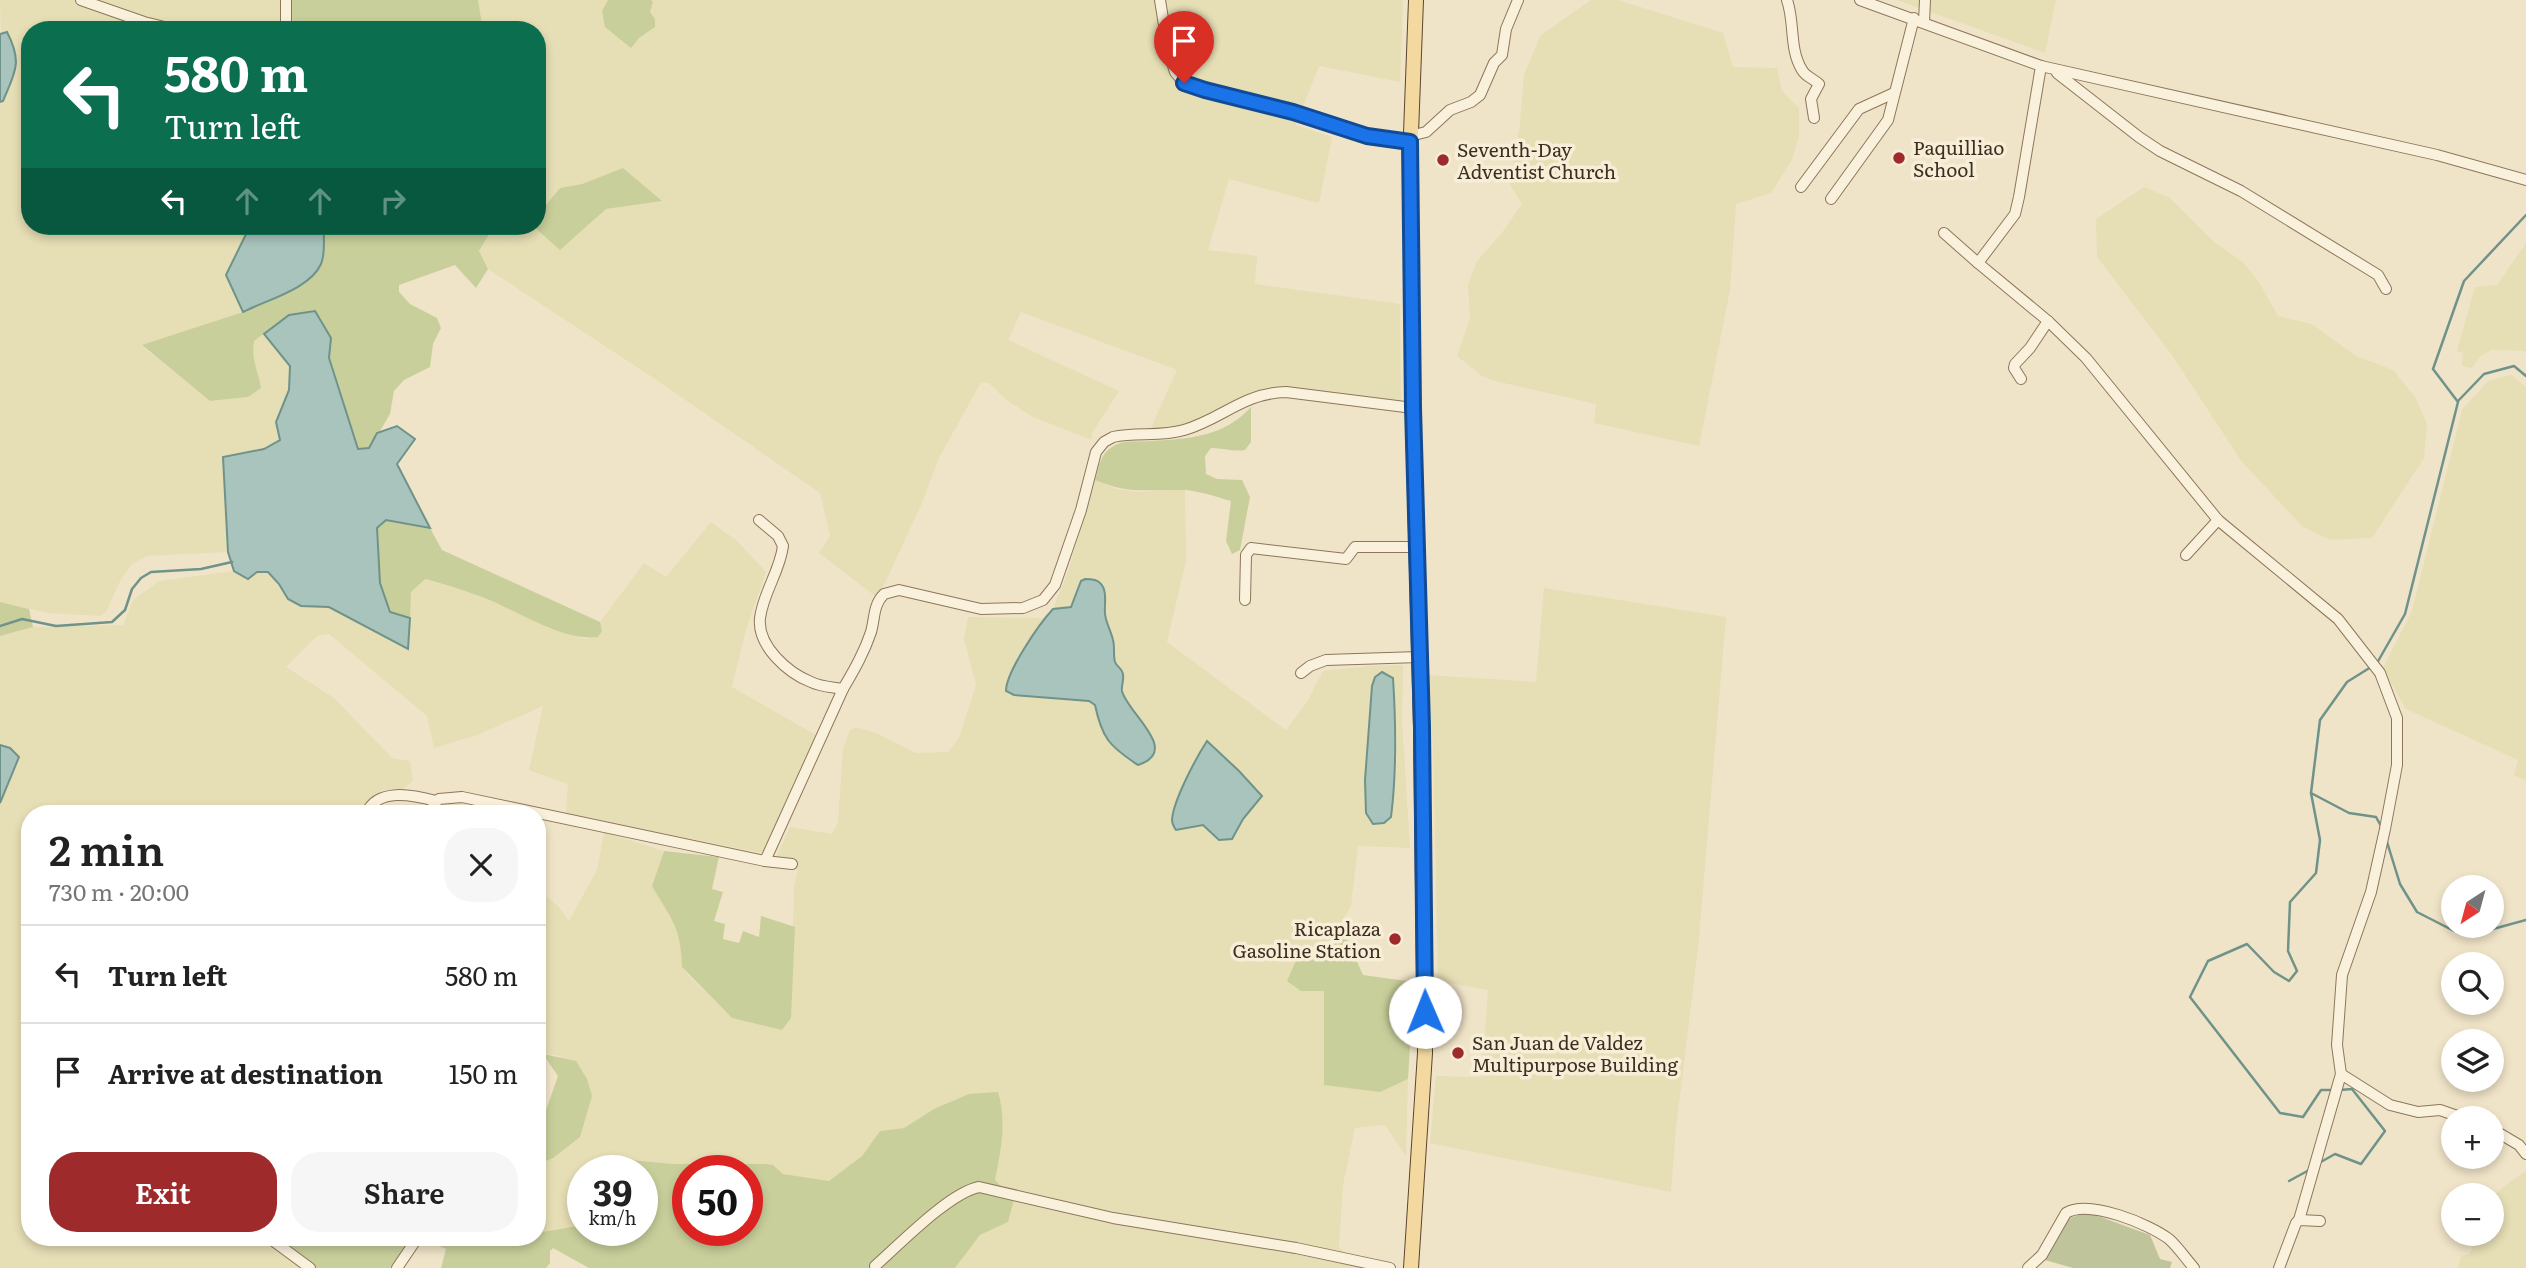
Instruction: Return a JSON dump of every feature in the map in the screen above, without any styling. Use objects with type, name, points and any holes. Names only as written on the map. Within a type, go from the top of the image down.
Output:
[{"type":"main road","points":[[1411,1268],[1425,1053],[1410,139],[1416,0]]},
{"type":"street","points":[[80,0],[130,21]]},
{"type":"street","points":[[286,0],[286,21]]},
{"type":"street","points":[[1160,0],[1168,50],[1175,72],[1184,83],[1293,112],[1367,136],[1410,139],[1426,132],[1450,110],[1471,102],[1480,95],[1494,62],[1502,55],[1506,29],[1518,0]]},
{"type":"street","points":[[1787,0],[1796,55],[1803,72],[1819,84],[1811,99],[1814,118]]},
{"type":"street","points":[[1860,0],[2041,66],[2437,155],[2526,180]]},
{"type":"street","points":[[1831,199],[1888,120],[1894,93],[1925,0]]},
{"type":"street","points":[[1978,262],[2015,214],[2041,66]]},
{"type":"street","points":[[2053,69],[2160,151],[2241,191],[2378,275],[2386,289]]},
{"type":"street","points":[[1801,187],[1859,109],[1894,93]]},
{"type":"street","points":[[1944,233],[2048,321],[2086,358],[2218,520],[2338,619],[2380,673],[2397,718],[2397,765],[2385,829],[2371,892],[2342,975],[2336,1045],[2341,1073],[2299,1220],[2279,1268]]},
{"type":"street","points":[[2021,379],[2014,368],[2015,364],[2030,348],[2048,321]]},
{"type":"street","points":[[765,861],[843,688],[863,653],[878,601],[888,592],[899,590],[981,609],[1023,608],[1048,597],[1069,546],[1096,452],[1108,439],[1120,435],[1181,431],[1205,423],[1266,393],[1286,392],[1413,408]]},
{"type":"street","points":[[758,520],[778,536],[783,546],[760,617],[763,637],[781,662],[801,678],[821,686],[843,688]]},
{"type":"street","points":[[2186,555],[2218,520]]},
{"type":"street","points":[[1245,600],[1246,555],[1251,548],[1347,559],[1354,547],[1416,547]]},
{"type":"street","points":[[1301,673],[1326,660],[1419,657]]},
{"type":"street","points":[[371,805],[381,797],[412,795],[436,801],[444,797],[463,797],[501,805]]},
{"type":"street","points":[[434,805],[436,801]]},
{"type":"street","points":[[546,815],[765,861],[792,864]]},
{"type":"street","points":[[2341,1073],[2390,1105],[2418,1112],[2441,1110]]},
{"type":"street","points":[[2504,1136],[2519,1145],[2526,1154]]},
{"type":"street","points":[[875,1266],[947,1205],[969,1190],[979,1187],[1113,1218],[1296,1248],[1390,1268]]},
{"type":"street","points":[[2028,1268],[2042,1255],[2066,1213],[2083,1208],[2127,1219],[2164,1236],[2194,1268]]},
{"type":"street","points":[[2299,1220],[2320,1221]]},
{"type":"street","points":[[280,1246],[310,1268]]},
{"type":"street","points":[[397,1268],[412,1246]]},
{"type":"shaded area","points":[[0,0],[282,0],[283,21],[21,21],[21,235],[246,235],[226,275],[243,312],[142,346],[210,401],[248,397],[258,372],[251,358],[254,341],[264,334],[290,366],[289,390],[276,422],[280,440],[264,449],[223,457],[228,552],[147,556],[132,564],[121,579],[106,612],[100,616],[48,613],[0,602],[0,103],[3,101]]},
{"type":"shaded area","points":[[478,0],[608,0],[602,11],[639,38],[655,27],[655,19],[650,12],[653,2],[651,0],[1403,0],[1400,82],[1319,66],[1296,125],[1332,137],[1319,203],[1229,179],[1208,250],[1257,256],[1255,284],[1400,304],[1401,402],[1276,387],[1250,392],[1183,427],[1150,430],[1177,370],[1021,312],[1008,340],[1119,391],[1092,433],[1092,440],[1033,417],[1005,399],[989,383],[981,382],[939,458],[922,503],[884,585],[875,596],[819,553],[830,536],[820,493],[655,379],[488,269],[479,251],[489,235],[543,235],[560,250],[606,209],[661,201],[623,168],[582,184],[560,188],[546,205],[546,21],[482,21]]},
{"type":"shaded area","points":[[1591,0],[1618,0],[1723,33],[1733,67],[1777,68],[1782,91],[1799,108],[1799,136],[1792,160],[1771,193],[1736,204],[1730,290],[1699,446],[1594,423],[1596,404],[1495,381],[1482,376],[1457,356],[1470,318],[1468,285],[1477,261],[1501,234],[1522,204],[1510,185],[1520,124],[1524,74],[1541,35]]},
{"type":"shaded area","points":[[1897,0],[2056,0],[2045,53]]},
{"type":"shaded area","points":[[2144,187],[2170,198],[2213,241],[2244,263],[2260,284],[2278,316],[2312,324],[2356,356],[2393,370],[2415,397],[2427,424],[2424,458],[2372,538],[2331,540],[2303,527],[2242,462],[2172,355],[2097,257],[2096,219]]},
{"type":"shaded area","points":[[2526,243],[2526,351],[2491,350],[2481,356],[2472,368],[2462,366],[2463,353],[2457,351],[2475,287],[2497,285]]},
{"type":"shaded area","points":[[2511,375],[2526,387],[2526,781],[2514,775],[2518,760],[2406,709],[2383,668],[2412,611],[2462,410],[2488,381]]},
{"type":"shaded area","points":[[1095,480],[1117,489],[1140,492],[1185,489],[1186,561],[1167,642],[1286,730],[1307,702],[1323,671],[1403,665],[1402,720],[1410,848],[1358,846],[1351,906],[1301,991],[1324,990],[1324,1084],[1380,1091],[1408,1079],[1406,1156],[1385,1125],[1355,1128],[1343,1185],[1339,1247],[1361,1268],[955,1268],[980,1235],[1008,1222],[1014,1200],[995,1180],[1001,1149],[934,1109],[904,1128],[880,1131],[862,1156],[829,1181],[783,1174],[773,1165],[763,1164],[763,1155],[672,1155],[672,1164],[658,1163],[658,1155],[567,1155],[567,1228],[546,1231],[546,1161],[553,1158],[561,1056],[546,1054],[546,896],[569,921],[597,870],[604,832],[664,851],[652,886],[674,919],[681,944],[682,967],[732,1018],[782,1030],[791,1018],[794,886],[798,870],[773,865],[790,827],[832,834],[838,823],[843,749],[850,730],[856,727],[878,734],[916,753],[948,752],[959,738],[976,685],[964,639],[968,617],[1044,618],[1015,666],[1006,691],[1014,695],[1089,701],[1095,705],[1098,719],[1111,745],[1138,764],[1147,762],[1155,750],[1121,690],[1123,676],[1115,661],[1104,590],[1081,581],[1071,608],[1053,609],[1068,572]],"holes":[[[1375,677],[1393,678],[1397,739],[1396,778],[1368,741]],[[1207,742],[1262,796],[1243,819],[1232,839],[1219,840],[1203,825],[1188,826],[1172,820],[1178,799],[1198,755]]]},
{"type":"shaded area","points":[[711,522],[736,540],[766,572],[745,633],[732,687],[816,735],[762,853],[566,814],[568,784],[529,770],[543,706],[477,735],[434,748],[427,716],[329,634],[317,636],[286,667],[334,698],[392,758],[410,761],[413,781],[402,790],[381,790],[376,805],[21,805],[21,1246],[271,1246],[302,1268],[0,1268],[0,803],[19,757],[10,748],[0,745],[0,636],[33,627],[123,625],[133,600],[159,581],[234,571],[248,579],[257,572],[268,571],[288,599],[301,606],[329,607],[407,648],[411,592],[424,579],[484,597],[585,639],[598,637],[602,631],[600,622],[644,563],[666,577]]},
{"type":"shaded area","points":[[1544,588],[1726,617],[1698,949],[1671,1192],[1430,1143],[1436,1076],[1482,1077],[1488,990],[1438,981],[1433,745],[1428,675],[1536,682]]},
{"type":"shaded area","points":[[2526,1171],[2526,1268],[2458,1268],[2461,1256],[2469,1254],[2472,1246],[2504,1246],[2504,1186]]},
{"type":"green space","points":[[282,0],[478,0],[482,21],[283,21]]},
{"type":"green space","points":[[608,0],[651,0],[653,2],[650,12],[655,19],[655,27],[639,38],[631,48],[605,27],[602,11]]},
{"type":"green space","points":[[623,168],[662,201],[606,209],[560,250],[543,235],[546,235],[546,205],[560,188],[582,184]]},
{"type":"green space","points":[[317,235],[489,235],[479,251],[488,269],[476,288],[455,265],[399,285],[399,292],[410,304],[437,318],[441,328],[433,344],[430,367],[404,380],[394,391],[390,414],[370,448],[358,449],[329,358],[331,338],[289,315],[254,341],[254,360],[261,388],[248,397],[210,401],[142,345],[243,312],[265,301]]},
{"type":"green space","points":[[1251,407],[1251,442],[1245,450],[1211,448],[1205,456],[1206,474],[1217,479],[1242,480],[1250,497],[1240,550],[1232,554],[1226,541],[1231,501],[1201,492],[1119,488],[1095,480],[1102,457],[1116,444],[1205,435],[1229,425]]},
{"type":"green space","points":[[386,520],[430,528],[442,550],[600,622],[602,631],[598,637],[570,635],[495,602],[425,579],[411,592],[410,618],[390,612],[380,583],[377,528]]},
{"type":"green space","points":[[0,602],[29,609],[33,627],[0,636]]},
{"type":"green space","points":[[664,851],[719,857],[712,889],[723,892],[714,921],[725,924],[723,939],[739,943],[743,931],[759,937],[761,916],[795,927],[791,1018],[782,1030],[732,1018],[682,967],[677,932],[652,886]]},
{"type":"green space","points":[[1340,924],[1363,975],[1414,982],[1408,1079],[1380,1092],[1324,1085],[1324,991],[1301,991],[1287,981],[1298,956],[1324,954]]},
{"type":"green space","points":[[546,1055],[576,1061],[587,1079],[592,1096],[580,1137],[546,1161],[546,1110],[558,1076]]},
{"type":"green space","points":[[998,1092],[1003,1125],[995,1180],[1014,1200],[1008,1222],[980,1235],[955,1268],[589,1268],[553,1248],[550,1251],[550,1263],[546,1268],[441,1268],[446,1249],[439,1246],[546,1246],[546,1231],[567,1228],[567,1246],[658,1246],[658,1163],[672,1164],[672,1246],[763,1246],[763,1164],[773,1165],[783,1174],[829,1181],[862,1156],[880,1131],[904,1128],[934,1109],[969,1094]]},
{"type":"green space","points":[[2087,1212],[2150,1235],[2160,1259],[2172,1262],[2170,1268],[2073,1268],[2045,1260],[2065,1220]]},
{"type":"green space","points":[[271,1246],[406,1246],[390,1268],[302,1268]]},
{"type":"water","points":[[7,32],[16,60],[11,82],[3,101],[0,102],[0,34]]},
{"type":"water","points":[[246,235],[324,235],[323,259],[315,273],[298,287],[243,312],[226,275]]},
{"type":"water","points":[[315,311],[331,338],[329,358],[358,449],[369,448],[377,433],[397,426],[415,439],[397,464],[430,528],[386,520],[377,528],[380,583],[390,612],[410,618],[408,649],[329,607],[301,606],[288,599],[268,572],[257,572],[248,579],[234,571],[228,552],[223,457],[264,449],[280,440],[276,422],[289,390],[290,366],[264,334],[289,315]]},
{"type":"water","points":[[1081,581],[1097,581],[1104,590],[1106,621],[1114,643],[1115,662],[1123,673],[1122,691],[1154,741],[1155,751],[1150,759],[1138,765],[1108,740],[1095,705],[1089,701],[1014,695],[1006,691],[1011,672],[1040,625],[1053,609],[1071,607]]},
{"type":"water","points":[[1382,672],[1393,678],[1394,782],[1391,817],[1384,823],[1373,824],[1366,813],[1365,780],[1372,686],[1375,677]]},
{"type":"water","points":[[1207,741],[1262,796],[1243,819],[1232,839],[1219,840],[1203,825],[1176,830],[1172,822],[1181,791]]},
{"type":"water","points":[[0,745],[10,748],[19,757],[0,803]]},
{"type":"waterway","points":[[2377,663],[2405,614],[2458,402],[2433,369],[2464,281],[2526,215]]},
{"type":"waterway","points":[[2458,401],[2484,374],[2514,366],[2526,376]]},
{"type":"waterway","points":[[0,626],[22,619],[56,626],[112,622],[125,610],[132,589],[141,578],[151,572],[201,569],[232,562]]},
{"type":"waterway","points":[[2333,1090],[2321,1090],[2303,1117],[2280,1113],[2190,997],[2208,961],[2247,944],[2274,972],[2289,981],[2297,971],[2288,951],[2290,902],[2316,873],[2320,840],[2311,793],[2320,720],[2347,682],[2371,667]]},
{"type":"waterway","points":[[2311,793],[2349,813],[2376,817],[2381,826]]},
{"type":"waterway","points":[[2387,842],[2400,884],[2417,912],[2460,934],[2526,920]]},
{"type":"waterway","points":[[2319,1163],[2335,1154],[2361,1164],[2385,1131],[2352,1089],[2340,1090]]},
{"type":"waterway","points":[[2289,1181],[2311,1169]]},
{"type":"place","name":"Paquilliao School","points":[[1899,158]]},
{"type":"place","name":"Seventh-Day Adventist Church","points":[[1443,160]]},
{"type":"place","name":"Ricaplaza Gasoline Station","points":[[1395,939]]},
{"type":"place","name":"San Juan de Valdez Multipurpose Building","points":[[1458,1053]]},
{"type":"route","points":[[1184,83],[1293,112],[1367,136],[1410,142],[1425,1012]]}]
